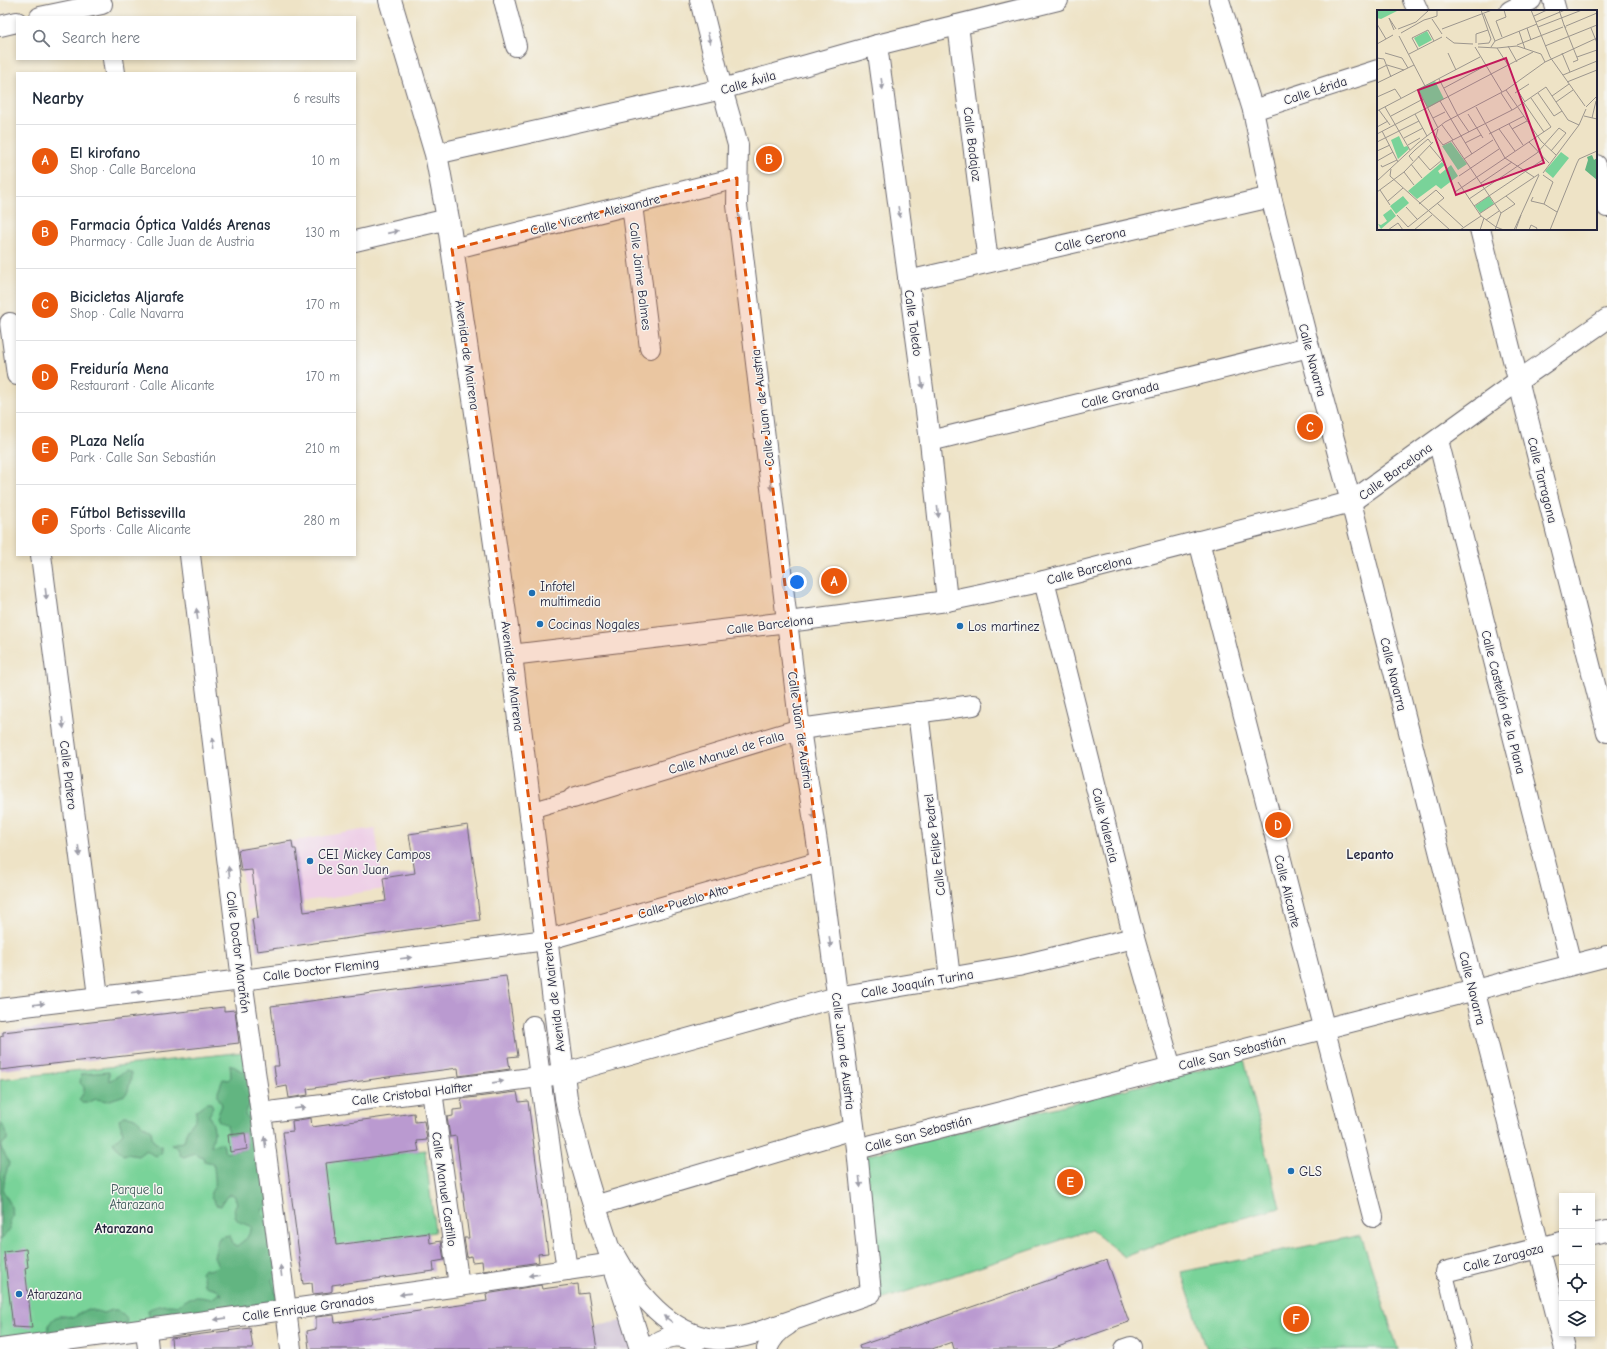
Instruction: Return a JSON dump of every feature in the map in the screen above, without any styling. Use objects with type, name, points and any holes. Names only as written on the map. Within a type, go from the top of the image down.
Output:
[{"type":"street","name":"Avenida de Mairena","points":[[390,0],[436,154],[448,219],[511,655],[562,1074],[575,1144],[641,1349]]},
{"type":"street","name":"Calle Juan de Austria","points":[[700,0],[722,89],[738,145],[737,205],[800,729],[820,862],[854,1129],[871,1292],[797,1320]]},
{"type":"street","name":"Calle Ávila","points":[[436,154],[722,89],[877,45],[1058,0]]},
{"type":"street","name":"Calle Navarra","points":[[1219,0],[1253,110],[1271,197],[1309,347],[1351,502],[1565,1349]]},
{"type":"street","points":[[1413,0],[1418,10]]},
{"type":"street","points":[[1512,10],[1531,0]]},
{"type":"street","points":[[1553,0],[1556,10]]},
{"type":"street","points":[[508,1],[516,46]]},
{"type":"street","points":[[46,16],[104,7]]},
{"type":"street","points":[[0,26],[16,22]]},
{"type":"street","name":"Calle Badajoz","points":[[958,25],[988,262]]},
{"type":"street","name":"Calle Toledo","points":[[877,45],[930,441],[947,601]]},
{"type":"street","points":[[113,60],[115,72]]},
{"type":"street","name":"Calle Lérida","points":[[1253,110],[1377,70]]},
{"type":"street","points":[[1597,169],[1607,208]]},
{"type":"street","name":"Calle Vicente Aleixandre","points":[[452,249],[737,178]]},
{"type":"street","name":"Calle Gerona","points":[[908,281],[1271,197]]},
{"type":"street","name":"Calle Jaime Balmes","points":[[632,205],[650,348]]},
{"type":"street","points":[[356,241],[448,219]]},
{"type":"street","name":"Calle Tarragona","points":[[1480,230],[1607,732]]},
{"type":"street","name":"Calle Barcelona","points":[[511,655],[788,622],[947,601],[1044,581],[1351,502],[1518,381],[1607,319]]},
{"type":"street","points":[[9,324],[16,369]]},
{"type":"street","name":"Calle Granada","points":[[930,441],[1309,347]]},
{"type":"street","name":"Calle Castellón de la Plana","points":[[1438,440],[1571,964]]},
{"type":"street","name":"Calle Alicante","points":[[1199,541],[1323,1029],[1373,1217]]},
{"type":"street","name":"Calle Platero","points":[[41,556],[98,996]]},
{"type":"street","name":"Calle Doctor Marañón","points":[[190,556],[242,980],[261,1113],[291,1349]]},
{"type":"street","name":"Calle Valencia","points":[[1044,581],[1134,938],[1171,1068]]},
{"type":"street","name":"Calle Manuel de Falla","points":[[530,810],[800,729],[973,705]]},
{"type":"street","name":"Calle Felipe Pedrel","points":[[918,712],[950,978]]},
{"type":"street","name":"Calle Pueblo Alto","points":[[546,940],[820,862]]},
{"type":"street","name":"Calle Joaquín Turina","points":[[562,1074],[837,997],[1018,966],[1134,938]]},
{"type":"street","name":"Calle Doctor Fleming","points":[[0,1009],[98,996],[242,980],[546,940]]},
{"type":"street","name":"Calle San Sebastián","points":[[856,1149],[1571,964],[1607,956]]},
{"type":"street","points":[[533,1026],[568,1270]]},
{"type":"street","name":"Calle Cristobal Halfter","points":[[261,1113],[562,1074]]},
{"type":"street","name":"Calle Manuel Castillo","points":[[432,1091],[459,1286]]},
{"type":"street","name":"Calle San Sebastián","points":[[594,1206],[854,1129]]},
{"type":"street","points":[[1595,1233],[1607,1231]]},
{"type":"street","points":[[605,1236],[618,1261],[647,1301],[681,1328],[707,1342],[742,1337],[797,1320]]},
{"type":"street","name":"Calle Zaragoza","points":[[1445,1272],[1559,1243]]},
{"type":"street","name":"Calle Enrique Granados","points":[[1,1349],[459,1286],[614,1263]]},
{"type":"street","points":[[1445,1272],[1464,1349]]},
{"type":"street","points":[[767,1346],[782,1328],[797,1320]]},
{"type":"street","points":[[146,1329],[148,1349]]},
{"type":"street","points":[[651,1349],[662,1340],[677,1336],[707,1342],[726,1343],[738,1349]]},
{"type":"highlighted area","points":[[737,178],[737,205],[820,862],[546,940],[511,655],[452,249]]},
{"type":"shaded area","name":"CEI Mickey Campos De San Juan","points":[[375,828],[384,889],[247,910],[238,850]]},
{"type":"shaded area","points":[[632,1319],[641,1349],[455,1349],[599,1325]]},
{"type":"green space","name":"Parque la Atarazana","points":[[252,1051],[286,1310],[0,1349],[0,1079]]},
{"type":"green space","points":[[1244,1059],[1280,1208],[1187,1233],[1125,1257],[1091,1230],[878,1301],[865,1156]]},
{"type":"green space","points":[[230,1064],[251,1077],[249,1105],[245,1115],[247,1118],[257,1120],[269,1200],[262,1211],[263,1216],[275,1222],[277,1272],[272,1280],[278,1301],[151,1324],[148,1310],[151,1308],[163,1305],[178,1306],[182,1302],[193,1297],[211,1299],[219,1294],[222,1295],[216,1289],[204,1285],[203,1276],[201,1273],[204,1269],[212,1269],[218,1265],[214,1257],[220,1237],[229,1235],[233,1244],[237,1246],[247,1238],[252,1227],[239,1222],[236,1218],[234,1210],[237,1203],[234,1195],[230,1194],[226,1197],[221,1206],[216,1205],[212,1199],[211,1194],[215,1184],[213,1163],[204,1161],[203,1157],[194,1153],[184,1157],[180,1155],[177,1148],[171,1145],[184,1142],[187,1130],[195,1120],[195,1111],[206,1103],[211,1103],[213,1107],[209,1116],[214,1131],[211,1146],[222,1143],[224,1151],[227,1153],[246,1149],[245,1133],[228,1135],[227,1125],[219,1121],[217,1117],[222,1105],[218,1097],[218,1092],[223,1079],[228,1080],[231,1077]]},
{"type":"green space","points":[[126,1071],[131,1073],[131,1078],[128,1091],[125,1095],[107,1101],[96,1099],[87,1103],[82,1103],[79,1100],[84,1092],[84,1087],[80,1083],[81,1074],[109,1072],[109,1081]]},
{"type":"green space","points":[[123,1116],[134,1118],[150,1129],[153,1141],[161,1146],[162,1152],[158,1156],[153,1155],[146,1150],[138,1156],[127,1154],[123,1155],[113,1143],[123,1133],[119,1120]]},
{"type":"green space","points":[[0,1121],[7,1134],[7,1140],[3,1143],[1,1148],[9,1164],[5,1176],[3,1191],[10,1203],[13,1216],[10,1220],[9,1230],[0,1240]]},
{"type":"green space","points":[[425,1150],[435,1232],[336,1246],[325,1163]]},
{"type":"green space","points":[[1361,1235],[1398,1349],[1207,1349],[1181,1272]]},
{"type":"green space","points":[[90,1309],[103,1313],[118,1310],[127,1319],[126,1325],[46,1336],[49,1325],[54,1318],[67,1316],[73,1318],[85,1310]]},
{"type":"building","points":[[468,825],[480,920],[257,951],[252,919],[258,918],[252,870],[241,871],[238,850],[292,841],[293,849],[296,849],[304,912],[386,901],[383,878],[415,873],[409,834]]},
{"type":"building","points":[[506,976],[518,1056],[508,1057],[510,1069],[459,1076],[458,1068],[388,1077],[307,1089],[308,1095],[289,1098],[287,1086],[277,1088],[274,1066],[279,1066],[271,1006]]},
{"type":"building","points":[[224,1007],[224,1011],[235,1010],[239,1043],[0,1070],[0,1037],[3,1036],[3,1032]]},
{"type":"building","points":[[517,1092],[519,1102],[528,1101],[548,1253],[538,1254],[539,1262],[483,1271],[482,1261],[472,1262],[471,1256],[467,1257],[464,1238],[469,1238],[456,1136],[450,1137],[447,1117],[453,1116],[453,1110],[463,1109],[461,1099]]},
{"type":"building","points":[[414,1113],[415,1122],[424,1121],[427,1140],[417,1141],[419,1151],[326,1163],[336,1245],[429,1233],[430,1243],[441,1241],[444,1260],[433,1262],[434,1271],[332,1285],[332,1291],[330,1292],[313,1294],[312,1283],[303,1284],[283,1132],[293,1131],[292,1121],[311,1118],[312,1127]]},
{"type":"building","points":[[245,1133],[247,1149],[230,1152],[228,1135]]},
{"type":"building","name":"Atarazana","points":[[26,1249],[28,1267],[25,1268],[32,1328],[13,1327],[4,1252]]},
{"type":"building","points":[[1107,1260],[1129,1322],[1052,1349],[954,1349],[952,1342],[932,1349],[860,1349],[859,1346]]},
{"type":"building","points":[[578,1284],[579,1294],[588,1293],[597,1349],[309,1349],[307,1331],[316,1329],[316,1317],[334,1315],[335,1323],[487,1301],[486,1294],[541,1285],[542,1289]]},
{"type":"building","points":[[250,1328],[253,1349],[172,1349],[171,1338]]},
{"type":"place","name":"Farmacia Óptica Valdés Arenas","points":[[769,159]]},
{"type":"place","name":"Bicicletas Aljarafe","points":[[1310,427]]},
{"type":"place","name":"El kirofano","points":[[834,581]]},
{"type":"place","name":"Infotel multimedia","points":[[532,593]]},
{"type":"place","name":"Cocinas Nogales","points":[[540,624]]},
{"type":"place","name":"Los martinez","points":[[960,626]]},
{"type":"place","name":"Freiduría Mena","points":[[1278,825]]},
{"type":"place","name":"CEI Mickey Campos De San Juan","points":[[310,861]]},
{"type":"place","name":"GLS","points":[[1291,1171]]},
{"type":"place","name":"PLaza Nelía","points":[[1070,1182]]},
{"type":"place","name":"Atarazana","points":[[19,1294]]},
{"type":"place","name":"Fútbol Betissevilla","points":[[1296,1319]]},
{"type":"district","name":"Lepanto","points":[[1370,854]]},
{"type":"district","name":"Atarazana","points":[[124,1228]]}]
